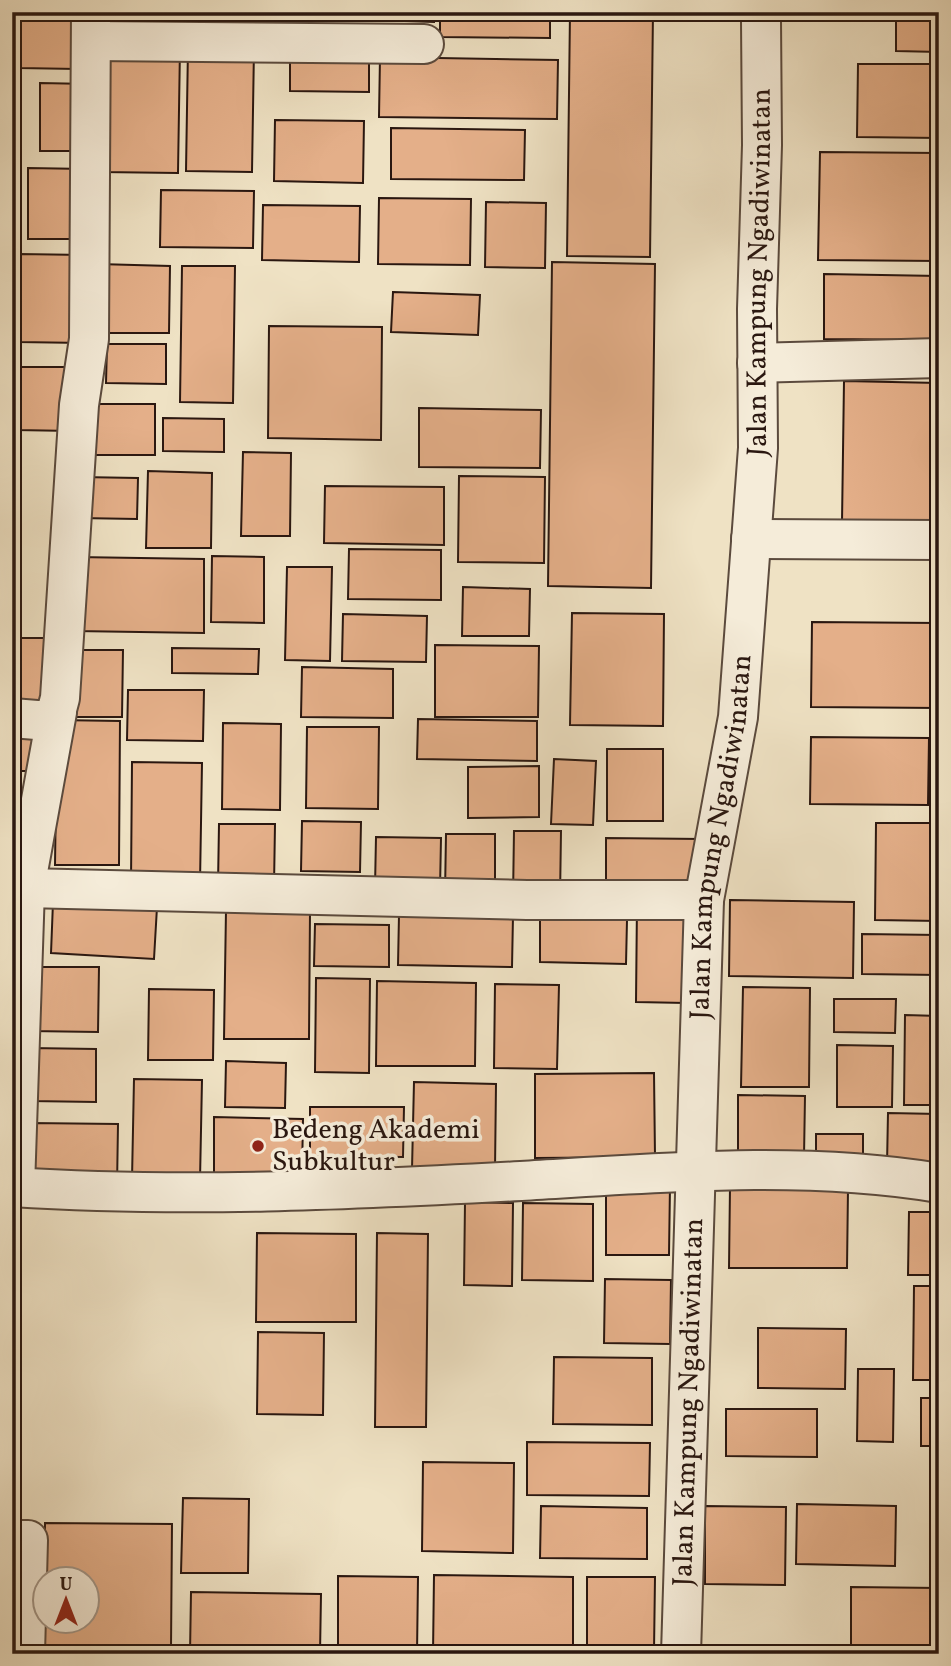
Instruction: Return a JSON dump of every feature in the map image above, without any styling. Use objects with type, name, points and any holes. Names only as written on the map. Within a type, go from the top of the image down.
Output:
[{"type":"street","name":"Jalan Kampung Ngadiwinatan","points":[[681,1654],[704,900],[738,717],[758,447],[761,20]]},
{"type":"street","points":[[424,44],[91,27],[89,339],[79,405],[57,712],[25,888],[14,1187],[216,1192],[379,1188],[695,1171],[850,1173],[939,1183]]},
{"type":"street","points":[[757,363],[939,358]]},
{"type":"street","points":[[751,539],[939,540]]},
{"type":"street","points":[[12,718],[49,721],[57,712]]},
{"type":"street","points":[[25,888],[527,900],[704,900]]},
{"type":"street","points":[[12,1540],[28,1540],[24,1654]]},
{"type":"building","points":[[19,12],[77,12],[77,69],[19,68]]},
{"type":"building","points":[[102,12],[149,12],[148,31],[101,29]]},
{"type":"building","points":[[157,12],[190,12],[190,32],[157,31]]},
{"type":"building","points":[[213,12],[272,12],[271,38],[212,37]]},
{"type":"building","points":[[292,12],[352,12],[352,17],[292,17]]},
{"type":"building","points":[[375,12],[434,12],[434,22],[375,20]]},
{"type":"building","points":[[440,12],[550,12],[550,38],[440,37]]},
{"type":"building","points":[[570,12],[653,12],[650,257],[567,256]]},
{"type":"building","points":[[896,12],[939,12],[939,52],[896,51]]},
{"type":"building","points":[[103,46],[180,47],[178,173],[101,172]]},
{"type":"building","points":[[188,47],[254,48],[252,172],[186,171]]},
{"type":"building","points":[[290,53],[369,54],[369,92],[290,91]]},
{"type":"building","points":[[380,57],[558,60],[557,119],[379,117]]},
{"type":"building","points":[[858,64],[939,64],[939,138],[857,137]]},
{"type":"building","points":[[40,83],[89,84],[88,151],[40,151]]},
{"type":"building","points":[[275,120],[364,121],[363,183],[274,181]]},
{"type":"building","points":[[391,128],[525,130],[524,180],[391,179]]},
{"type":"building","points":[[820,152],[939,153],[939,261],[818,260]]},
{"type":"building","points":[[28,168],[86,169],[86,239],[28,239]]},
{"type":"building","points":[[161,190],[254,191],[253,248],[160,247]]},
{"type":"building","points":[[379,198],[471,199],[470,265],[378,264]]},
{"type":"building","points":[[486,202],[546,203],[545,268],[485,267]]},
{"type":"building","points":[[263,205],[360,206],[359,262],[262,260]]},
{"type":"building","points":[[19,254],[85,255],[84,343],[18,342]]},
{"type":"building","points":[[552,262],[655,264],[651,588],[548,586]]},
{"type":"building","points":[[98,264],[170,266],[169,333],[97,333]]},
{"type":"building","points":[[182,266],[235,266],[233,403],[180,402]]},
{"type":"building","points":[[824,274],[939,276],[939,340],[824,339]]},
{"type":"building","points":[[393,292],[480,295],[478,335],[391,332]]},
{"type":"building","points":[[269,326],[382,327],[381,440],[268,438]]},
{"type":"building","points":[[107,344],[166,344],[166,384],[106,383]]},
{"type":"building","points":[[17,367],[73,367],[72,431],[16,430]]},
{"type":"building","points":[[844,381],[939,383],[939,523],[842,522]]},
{"type":"building","points":[[85,404],[155,404],[155,455],[85,455]]},
{"type":"building","points":[[419,408],[541,410],[540,468],[419,467]]},
{"type":"building","points":[[163,418],[224,419],[224,452],[163,451]]},
{"type":"building","points":[[243,452],[291,453],[290,536],[241,536]]},
{"type":"building","points":[[148,471],[212,473],[211,548],[146,548]]},
{"type":"building","points":[[459,476],[545,477],[544,563],[458,562]]},
{"type":"building","points":[[80,477],[138,478],[137,519],[79,518]]},
{"type":"building","points":[[325,486],[444,487],[444,545],[324,543]]},
{"type":"building","points":[[349,549],[441,550],[441,600],[348,599]]},
{"type":"building","points":[[212,556],[264,557],[264,623],[211,622]]},
{"type":"building","points":[[76,557],[204,559],[204,633],[75,631]]},
{"type":"building","points":[[287,567],[332,567],[330,661],[285,660]]},
{"type":"building","points":[[463,587],[530,589],[529,636],[462,636]]},
{"type":"building","points":[[572,613],[664,614],[663,726],[570,725]]},
{"type":"building","points":[[343,614],[427,616],[426,662],[342,661]]},
{"type":"building","points":[[812,622],[939,623],[939,708],[811,707]]},
{"type":"building","points":[[12,638],[53,638],[52,715],[12,714]]},
{"type":"building","points":[[435,645],[539,646],[538,717],[435,717]]},
{"type":"building","points":[[172,648],[259,649],[258,674],[172,673]]},
{"type":"building","points":[[63,650],[123,650],[122,717],[62,717]]},
{"type":"building","points":[[302,667],[393,669],[393,718],[301,717]]},
{"type":"building","points":[[128,690],[204,690],[203,741],[127,740]]},
{"type":"building","points":[[418,719],[537,721],[537,761],[417,759]]},
{"type":"building","points":[[57,720],[120,721],[119,865],[55,865]]},
{"type":"building","points":[[12,723],[37,723],[36,771],[12,771]]},
{"type":"building","points":[[223,723],[281,724],[280,810],[222,809]]},
{"type":"building","points":[[307,727],[379,727],[378,809],[306,808]]},
{"type":"building","points":[[811,737],[929,738],[928,805],[810,804]]},
{"type":"building","points":[[607,749],[663,749],[663,821],[607,821]]},
{"type":"building","points":[[554,759],[596,761],[593,825],[551,824]]},
{"type":"building","points":[[132,762],[202,763],[200,883],[131,882]]},
{"type":"building","points":[[539,766],[539,817],[468,818],[468,767]]},
{"type":"building","points":[[302,821],[361,822],[360,872],[301,871]]},
{"type":"building","points":[[876,823],[939,823],[939,921],[875,920]]},
{"type":"building","points":[[219,824],[275,824],[274,886],[218,885]]},
{"type":"building","points":[[514,831],[561,831],[560,898],[513,898]]},
{"type":"building","points":[[446,834],[495,834],[495,894],[445,894]]},
{"type":"building","points":[[376,837],[441,838],[440,889],[375,887]]},
{"type":"building","points":[[606,838],[702,839],[701,889],[606,888]]},
{"type":"building","points":[[730,900],[854,902],[853,978],[729,976]]},
{"type":"building","points":[[53,902],[157,907],[154,959],[51,953]]},
{"type":"building","points":[[637,903],[687,904],[686,1003],[636,1002]]},
{"type":"building","points":[[226,910],[310,912],[309,1039],[224,1039]]},
{"type":"building","points":[[399,915],[513,916],[512,967],[398,965]]},
{"type":"building","points":[[540,919],[627,920],[626,964],[540,962]]},
{"type":"building","points":[[315,924],[389,925],[389,967],[314,966]]},
{"type":"building","points":[[862,934],[939,935],[939,975],[862,974]]},
{"type":"building","points":[[30,967],[99,967],[98,1032],[30,1031]]},
{"type":"building","points":[[316,978],[370,979],[369,1073],[315,1072]]},
{"type":"building","points":[[377,981],[476,983],[475,1066],[376,1066]]},
{"type":"building","points":[[495,984],[559,985],[557,1069],[494,1068]]},
{"type":"building","points":[[743,987],[810,988],[809,1087],[741,1087]]},
{"type":"building","points":[[149,989],[214,990],[213,1060],[148,1060]]},
{"type":"building","points":[[834,999],[896,999],[895,1033],[834,1032]]},
{"type":"building","points":[[905,1015],[939,1016],[939,1105],[904,1105]]},
{"type":"building","points":[[837,1045],[893,1046],[892,1107],[837,1107]]},
{"type":"building","points":[[30,1048],[96,1049],[96,1102],[30,1101]]},
{"type":"building","points":[[226,1061],[286,1063],[285,1108],[225,1107]]},
{"type":"building","points":[[654,1073],[655,1157],[535,1158],[535,1074]]},
{"type":"building","points":[[134,1079],[202,1080],[200,1180],[132,1179]]},
{"type":"building","points":[[414,1082],[496,1084],[495,1170],[412,1169]]},
{"type":"building","points":[[738,1095],[805,1096],[804,1157],[738,1156]]},
{"type":"building","points":[[310,1107],[404,1107],[403,1157],[310,1156]]},
{"type":"building","points":[[888,1113],[939,1114],[939,1166],[887,1165]]},
{"type":"building","name":"Bedeng Akademi Subkultur","points":[[214,1117],[303,1119],[302,1174],[214,1173]]},
{"type":"building","points":[[30,1123],[118,1124],[117,1187],[30,1186]]},
{"type":"building","points":[[816,1134],[863,1134],[863,1162],[816,1162]]},
{"type":"building","points":[[606,1184],[670,1185],[669,1255],[606,1255]]},
{"type":"building","points":[[730,1187],[848,1189],[847,1268],[729,1268]]},
{"type":"building","points":[[465,1202],[513,1203],[512,1286],[464,1285]]},
{"type":"building","points":[[523,1203],[593,1204],[593,1281],[522,1280]]},
{"type":"building","points":[[909,1212],[939,1212],[939,1275],[908,1275]]},
{"type":"building","points":[[257,1233],[356,1234],[356,1322],[256,1322]]},
{"type":"building","points":[[377,1233],[428,1234],[426,1427],[375,1427]]},
{"type":"building","points":[[605,1279],[671,1280],[670,1344],[604,1343]]},
{"type":"building","points":[[914,1286],[939,1286],[939,1380],[913,1380]]},
{"type":"building","points":[[758,1328],[846,1329],[845,1389],[758,1388]]},
{"type":"building","points":[[258,1332],[324,1333],[323,1415],[257,1414]]},
{"type":"building","points":[[554,1357],[652,1358],[652,1425],[553,1424]]},
{"type":"building","points":[[858,1369],[894,1369],[893,1442],[857,1441]]},
{"type":"building","points":[[921,1398],[939,1398],[939,1446],[921,1446]]},
{"type":"building","points":[[726,1409],[817,1409],[817,1457],[726,1456]]},
{"type":"building","points":[[527,1442],[650,1443],[649,1496],[527,1495]]},
{"type":"building","points":[[423,1462],[514,1463],[513,1553],[422,1551]]},
{"type":"building","points":[[183,1498],[249,1499],[248,1573],[181,1573]]},
{"type":"building","points":[[797,1504],[896,1506],[895,1566],[796,1564]]},
{"type":"building","points":[[541,1506],[647,1508],[647,1559],[540,1558]]},
{"type":"building","points":[[705,1506],[786,1507],[785,1585],[705,1584]]},
{"type":"building","points":[[45,1523],[172,1524],[171,1648],[44,1646],[44,1634],[102,1634],[102,1564],[45,1564]]},
{"type":"building","points":[[434,1575],[573,1577],[573,1654],[433,1654]]},
{"type":"building","points":[[338,1576],[418,1577],[417,1654],[338,1654]]},
{"type":"building","points":[[587,1577],[655,1577],[654,1651],[587,1651]]},
{"type":"building","points":[[851,1587],[939,1588],[939,1654],[851,1654]]},
{"type":"building","points":[[191,1592],[321,1594],[320,1654],[190,1654]]},
{"type":"place","name":"Bedeng Akademi Subkultur","points":[[258,1146]]}]
